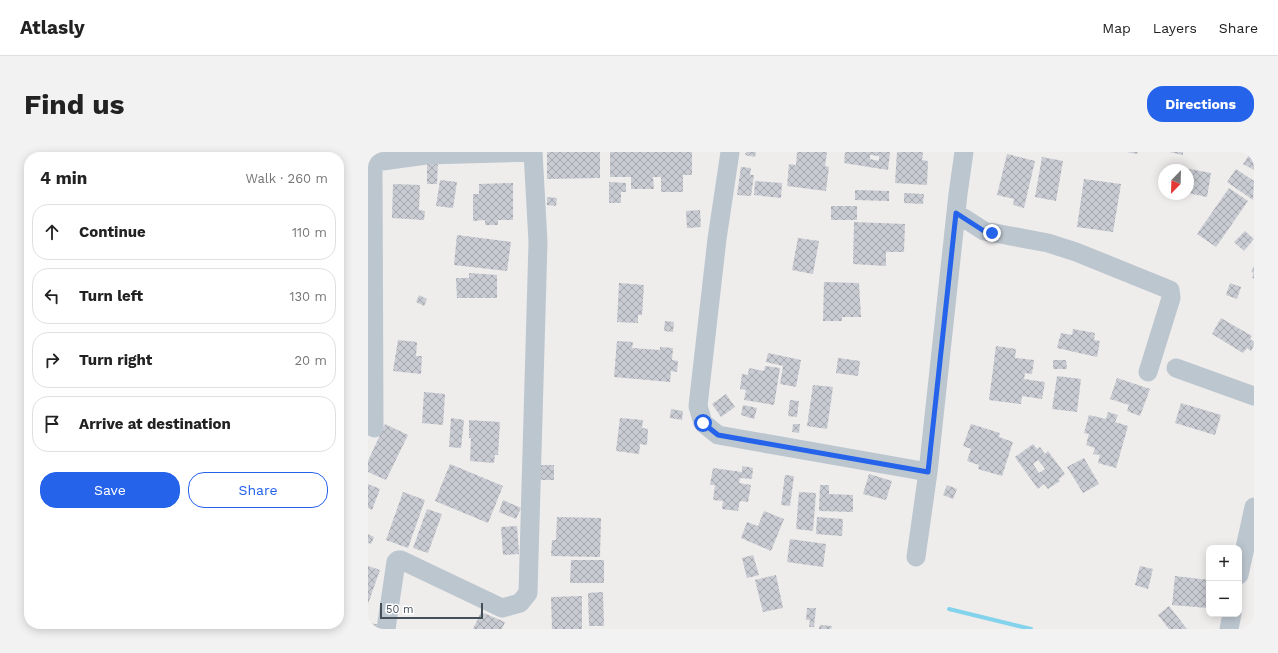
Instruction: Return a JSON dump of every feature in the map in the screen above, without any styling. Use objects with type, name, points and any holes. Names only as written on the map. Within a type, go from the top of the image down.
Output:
[{"type":"street","points":[[374,428],[371,163],[426,153],[533,152],[538,242],[528,593],[520,603],[502,608],[402,560],[398,560],[396,562],[386,629]]},
{"type":"street","points":[[730,152],[717,239],[698,406],[703,423],[718,435],[928,472]]},
{"type":"street","points":[[916,557],[928,472],[964,152]]},
{"type":"street","points":[[956,213],[984,231],[1048,243],[1076,252],[1170,290],[1171,298],[1148,372]]},
{"type":"street","points":[[1176,368],[1254,396]]},
{"type":"street","points":[[1245,563],[1254,507]]},
{"type":"street","points":[[1229,629],[1231,617]]},
{"type":"building","points":[[547,152],[600,152],[600,178],[547,179]]},
{"type":"building","points":[[610,152],[692,152],[692,175],[683,175],[683,192],[661,192],[661,177],[653,177],[654,189],[631,189],[631,177],[610,177]]},
{"type":"building","points":[[746,152],[756,152],[755,157],[745,155]]},
{"type":"building","points":[[797,152],[827,152],[825,166],[829,167],[826,191],[787,186],[789,164],[796,165]]},
{"type":"building","points":[[845,152],[890,152],[888,170],[844,163]],"holes":[[[870,155],[879,156],[879,161],[870,159]]]},
{"type":"building","points":[[897,152],[923,152],[922,160],[928,161],[927,185],[895,183]]},
{"type":"building","points":[[1127,152],[1138,152],[1137,154]]},
{"type":"building","points":[[1169,152],[1183,152],[1183,155]]},
{"type":"building","points":[[1251,152],[1254,152],[1254,170],[1243,164]]},
{"type":"building","points":[[1007,154],[1035,161],[1024,208],[1013,205],[1014,199],[997,195]]},
{"type":"building","points":[[1042,157],[1063,161],[1056,201],[1035,197]]},
{"type":"building","points":[[427,162],[438,162],[437,184],[427,184]]},
{"type":"building","points":[[741,167],[751,168],[750,175],[754,175],[751,196],[737,195]]},
{"type":"building","points":[[1236,169],[1254,181],[1253,200],[1227,182]]},
{"type":"building","points":[[1194,170],[1211,173],[1207,197],[1194,194]]},
{"type":"building","points":[[1084,179],[1121,184],[1113,232],[1077,227]]},
{"type":"building","points":[[440,180],[457,182],[453,208],[436,206]]},
{"type":"building","points":[[755,181],[782,183],[781,198],[754,195]]},
{"type":"building","points":[[609,182],[626,183],[626,192],[621,192],[621,203],[609,203]]},
{"type":"building","points":[[513,183],[513,220],[498,220],[498,225],[485,225],[485,220],[473,221],[473,194],[479,194],[479,184]]},
{"type":"building","points":[[393,184],[420,185],[419,210],[425,211],[424,220],[392,218]]},
{"type":"building","points":[[1229,188],[1248,201],[1216,247],[1197,234]]},
{"type":"building","points":[[855,190],[889,191],[889,201],[855,200]]},
{"type":"building","points":[[904,193],[924,194],[923,204],[904,203]]},
{"type":"building","points":[[547,197],[557,198],[556,206],[547,205]]},
{"type":"building","points":[[831,206],[857,206],[857,220],[831,220]]},
{"type":"building","points":[[700,210],[701,227],[687,228],[686,211]]},
{"type":"building","points":[[854,222],[905,224],[904,252],[886,252],[886,266],[853,264]]},
{"type":"building","points":[[1245,231],[1254,239],[1244,251],[1234,242]]},
{"type":"building","points":[[457,235],[511,242],[507,271],[454,265]]},
{"type":"building","points":[[798,238],[819,241],[813,274],[792,270]]},
{"type":"building","points":[[1254,266],[1254,273],[1251,272]]},
{"type":"building","points":[[469,273],[497,275],[497,298],[457,298],[456,278],[469,278]]},
{"type":"building","points":[[824,282],[859,283],[861,317],[842,317],[842,321],[823,321]]},
{"type":"building","points":[[619,283],[644,285],[642,315],[638,315],[638,323],[617,322]]},
{"type":"building","points":[[1230,283],[1241,287],[1237,299],[1226,295]]},
{"type":"building","points":[[419,295],[427,299],[424,306],[416,302]]},
{"type":"building","points":[[1221,318],[1252,336],[1250,339],[1254,342],[1254,345],[1251,351],[1247,348],[1243,353],[1212,334]]},
{"type":"building","points":[[665,321],[674,322],[673,332],[664,331]]},
{"type":"building","points":[[1073,329],[1095,333],[1094,340],[1100,341],[1097,357],[1057,348],[1061,333],[1072,335]]},
{"type":"building","points":[[398,340],[417,342],[416,356],[422,356],[421,374],[393,371]]},
{"type":"building","points":[[617,341],[633,342],[632,348],[660,350],[660,347],[673,348],[672,360],[678,361],[677,372],[671,371],[670,382],[614,377]]},
{"type":"building","points":[[996,346],[1016,349],[1015,358],[1034,360],[1032,374],[1025,373],[1024,379],[1045,382],[1042,399],[1022,396],[1021,404],[989,400]]},
{"type":"building","points":[[768,353],[801,360],[796,387],[780,384],[783,366],[766,362]]},
{"type":"building","points":[[838,358],[860,361],[858,376],[836,373]]},
{"type":"building","points":[[1053,360],[1066,360],[1067,369],[1053,369]]},
{"type":"building","points":[[765,366],[780,368],[774,405],[744,400],[746,390],[740,389],[742,374],[748,375],[749,368],[764,371]]},
{"type":"building","points":[[1057,376],[1081,379],[1077,412],[1052,409]]},
{"type":"building","points":[[1117,378],[1150,389],[1140,416],[1127,411],[1129,405],[1110,399]]},
{"type":"building","points":[[813,385],[833,387],[827,429],[807,426]]},
{"type":"building","points":[[424,392],[445,394],[443,425],[422,423]]},
{"type":"building","points":[[726,394],[735,407],[721,417],[712,404]]},
{"type":"building","points":[[790,400],[799,401],[797,417],[788,416]]},
{"type":"building","points":[[1181,403],[1221,415],[1215,435],[1175,423]]},
{"type":"building","points":[[743,405],[757,408],[754,419],[741,415]]},
{"type":"building","points":[[671,409],[683,411],[682,420],[670,418]]},
{"type":"building","points":[[1108,412],[1118,415],[1115,422],[1128,426],[1116,468],[1098,463],[1100,455],[1093,454],[1095,448],[1086,445],[1089,434],[1084,433],[1089,415],[1106,419]]},
{"type":"building","points":[[451,418],[464,420],[461,448],[449,447]]},
{"type":"building","points":[[620,418],[643,420],[642,428],[648,429],[647,445],[640,444],[639,454],[616,451]]},
{"type":"building","points":[[469,420],[500,422],[498,455],[495,455],[494,463],[470,461],[471,438],[469,438]]},
{"type":"building","points":[[385,424],[408,435],[386,480],[368,472],[368,461]]},
{"type":"building","points":[[793,424],[800,424],[799,433],[792,432]]},
{"type":"building","points":[[971,424],[1000,433],[999,437],[1013,442],[1002,476],[978,469],[979,465],[967,461],[971,449],[963,446]]},
{"type":"building","points":[[1033,444],[1037,449],[1040,447],[1045,454],[1048,451],[1065,474],[1059,479],[1060,481],[1048,489],[1044,484],[1038,489],[1015,457]],"holes":[[[1038,460],[1045,469],[1039,473],[1033,464]]]},
{"type":"building","points":[[1084,458],[1099,484],[1083,493],[1067,467]]},
{"type":"building","points":[[450,464],[503,486],[488,523],[435,501]]},
{"type":"building","points":[[540,465],[554,465],[554,480],[540,480]]},
{"type":"building","points":[[742,466],[753,468],[752,479],[740,478],[739,483],[751,485],[748,502],[740,501],[738,511],[722,509],[723,501],[713,500],[715,485],[710,485],[713,468],[742,472]]},
{"type":"building","points":[[869,474],[892,481],[886,500],[863,494]]},
{"type":"building","points":[[785,475],[794,476],[790,506],[781,505]]},
{"type":"building","points":[[368,484],[380,489],[372,510],[368,508]]},
{"type":"building","points":[[820,485],[829,485],[829,494],[853,495],[853,512],[819,511]]},
{"type":"building","points":[[947,485],[957,489],[953,499],[943,495]]},
{"type":"building","points":[[403,492],[425,500],[408,548],[386,540]]},
{"type":"building","points":[[799,492],[816,493],[813,531],[796,529]]},
{"type":"building","points":[[503,500],[521,508],[516,519],[499,512]]},
{"type":"building","points":[[427,509],[442,514],[428,553],[413,548]]},
{"type":"building","points":[[764,511],[784,519],[771,551],[741,538],[747,522],[758,526]]},
{"type":"building","points":[[557,517],[601,518],[600,557],[551,556],[552,540],[556,540]]},
{"type":"building","points":[[817,517],[843,519],[842,536],[816,534]]},
{"type":"building","points":[[517,526],[519,554],[503,555],[501,527]]},
{"type":"building","points":[[368,534],[374,537],[371,544],[368,543]]},
{"type":"building","points":[[790,539],[826,544],[823,567],[787,562]]},
{"type":"building","points":[[753,555],[759,575],[747,578],[742,558]]},
{"type":"building","points":[[571,560],[604,560],[604,583],[570,583]]},
{"type":"building","points":[[368,566],[380,570],[368,604]]},
{"type":"building","points":[[1140,566],[1153,569],[1148,589],[1135,585]]},
{"type":"building","points":[[776,575],[783,608],[763,612],[755,580]]},
{"type":"building","points":[[1175,576],[1206,580],[1206,608],[1172,605]]},
{"type":"building","points":[[603,592],[604,626],[589,626],[588,593]]},
{"type":"building","points":[[582,596],[582,629],[552,629],[551,597]]},
{"type":"building","points":[[1169,606],[1187,629],[1169,629],[1158,615]]},
{"type":"building","points":[[807,608],[816,608],[814,627],[809,627],[810,620],[806,620]]},
{"type":"building","points":[[481,612],[505,622],[502,629],[473,629]]},
{"type":"building","points":[[371,623],[379,625],[378,629],[369,629]]},
{"type":"building","points":[[820,625],[832,626],[831,629],[819,629]]},
{"type":"waterway","points":[[949,609],[1031,629]]},
{"type":"route","points":[[703,423],[718,435],[928,472],[956,213],[984,231],[992,233]]}]
